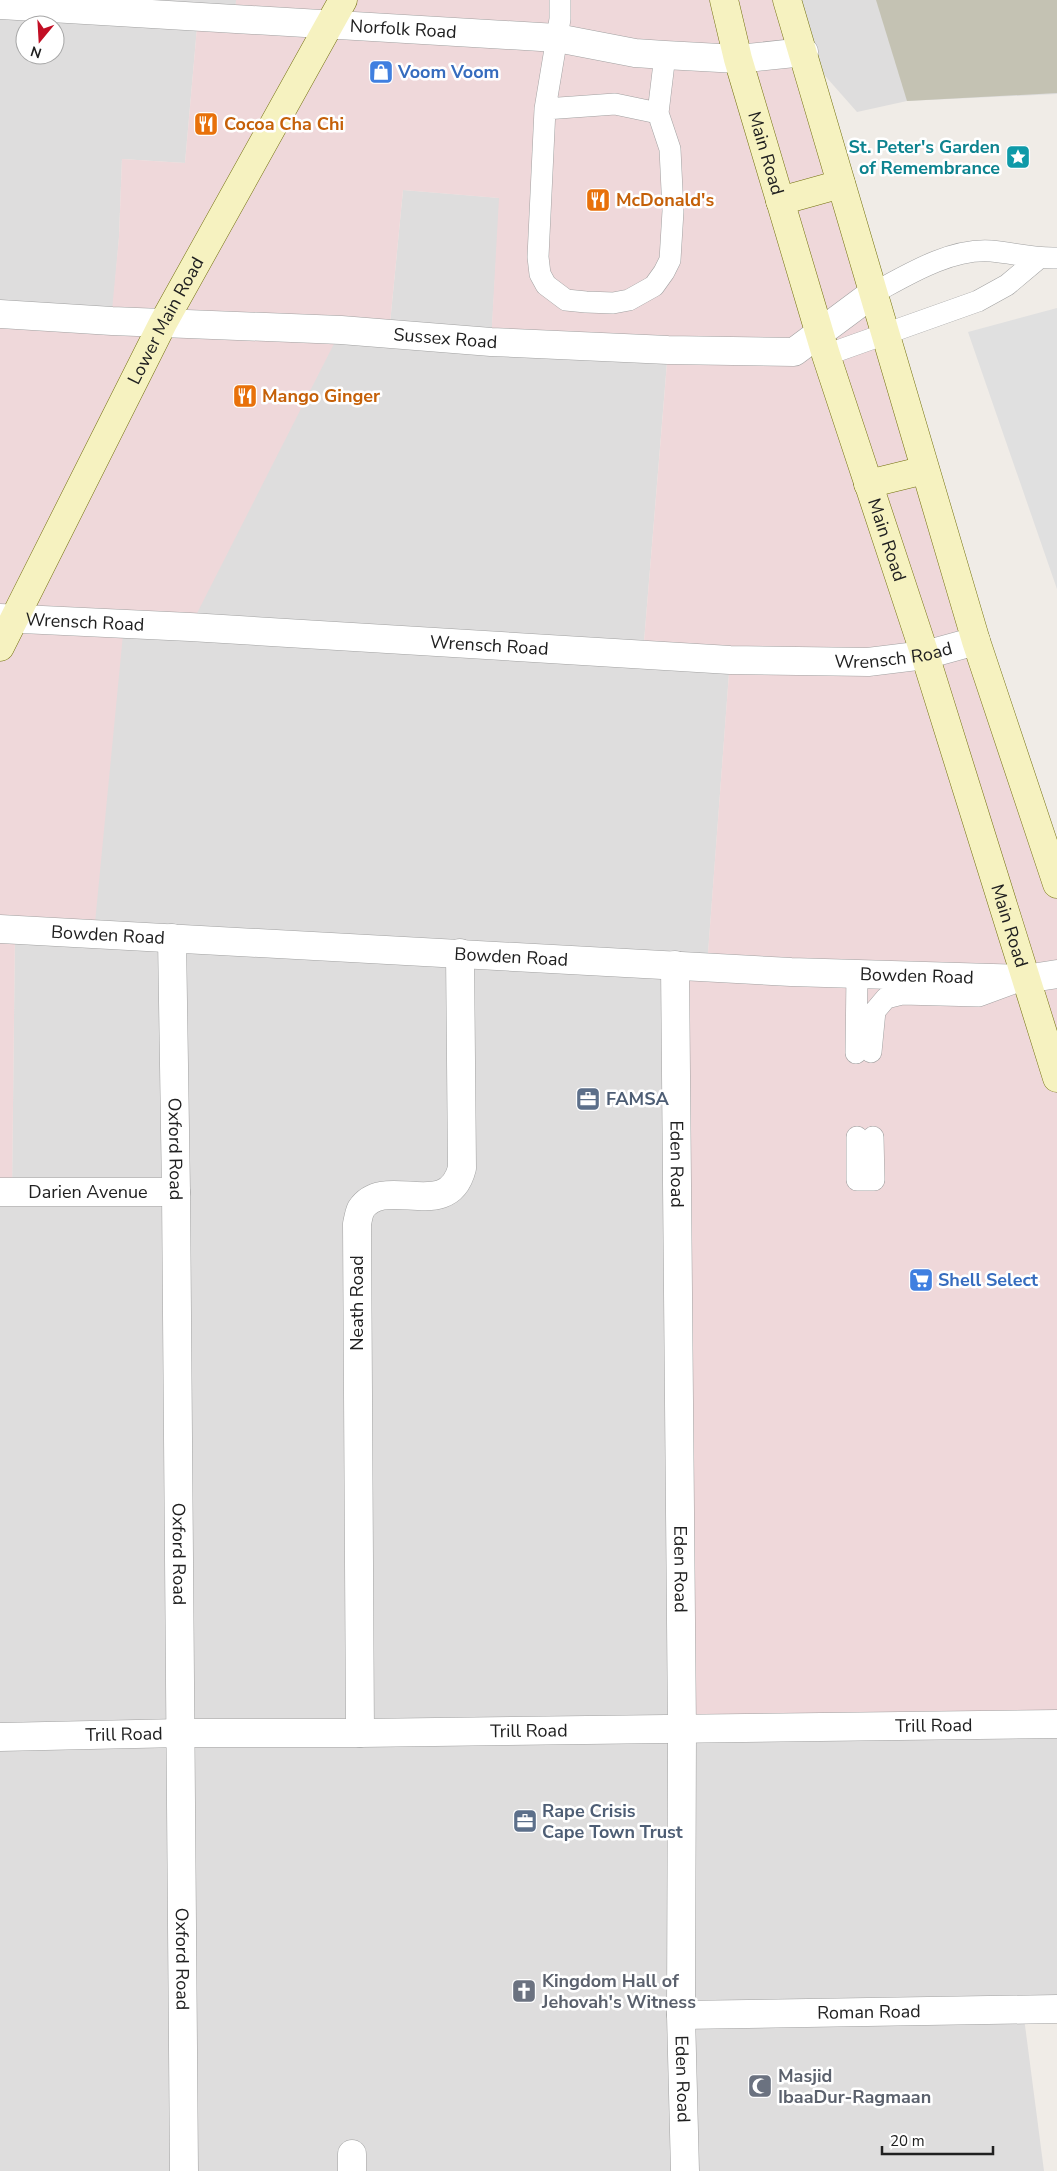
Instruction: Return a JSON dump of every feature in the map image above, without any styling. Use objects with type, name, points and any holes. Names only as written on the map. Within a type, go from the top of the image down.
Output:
[{"type":"main road","name":"Lower Main Road","points":[[0,647],[6,618],[163,323],[343,0]]},
{"type":"main road","name":"Main Road","points":[[724,0],[738,59],[823,344],[925,656],[1024,979],[1057,1078]]},
{"type":"main road","points":[[787,0],[804,52],[872,294],[976,641],[1057,884]]},
{"type":"main road","points":[[780,201],[841,184]]},
{"type":"main road","points":[[868,484],[925,470]]},
{"type":"street","name":"Norfolk Road","points":[[0,5],[557,38],[635,53],[665,55],[738,59],[804,52]]},
{"type":"street","name":"Sussex Road","points":[[0,314],[341,330],[491,342],[668,350],[794,352],[823,344],[872,294]]},
{"type":"street","name":"Wrensch Road","points":[[6,618],[730,660],[868,662],[925,656],[976,641]]},
{"type":"street","name":"Bowden Road","points":[[0,929],[857,974],[1024,979],[1057,974]]},
{"type":"street","name":"Oxford Road","points":[[172,938],[176,1192],[184,2171]]},
{"type":"street","name":"Neath Road","points":[[360,1733],[357,1224],[360,1209],[371,1200],[384,1196],[434,1196],[448,1192],[458,1182],[462,1168],[460,953]]},
{"type":"street","name":"Eden Road","points":[[675,965],[682,1730],[681,2015],[685,2171]]},
{"type":"street","name":"Darien Avenue","points":[[0,1192],[176,1192]]},
{"type":"street","name":"Trill Road","points":[[0,1737],[181,1733],[682,1730],[1057,1724]]},
{"type":"street","name":"Roman Road","points":[[681,2015],[1057,2009]]},
{"type":"lane","points":[[560,0],[560,19],[545,109],[538,258],[540,274],[546,285],[566,300],[595,303],[613,303],[629,300],[654,286],[670,260],[673,211],[670,149],[658,113],[665,55]]},
{"type":"lane","points":[[545,109],[615,104],[658,113]]},
{"type":"lane","points":[[872,294],[913,271],[959,254],[990,251],[1047,258]]},
{"type":"lane","points":[[823,344],[884,334],[978,301],[1007,285],[1047,258]]},
{"type":"lane","points":[[857,974],[864,1053],[876,1011],[886,998],[902,994],[979,996],[1024,979]]},
{"type":"shaded area","points":[[0,0],[236,0],[235,18],[198,16],[185,163],[122,159],[119,237],[112,321],[0,314]]},
{"type":"shaded area","points":[[236,0],[787,0],[1057,884],[1057,1724],[682,1730],[675,965],[707,966],[730,660],[643,654],[668,351],[491,342],[499,198],[403,190],[389,334],[341,330],[190,627],[124,624],[94,933],[15,930],[12,1192],[0,1192],[0,314],[111,321],[119,237],[122,159],[185,163],[198,16],[235,18]]},
{"type":"shaded area","points":[[787,0],[1057,0],[1057,94],[907,101],[857,112],[804,52]]},
{"type":"shaded area","points":[[876,0],[1057,0],[1057,93],[907,101]]},
{"type":"shaded area","points":[[403,190],[500,198],[491,342],[668,350],[643,654],[730,660],[707,967],[1057,1724],[1057,2009],[1023,2010],[1044,2171],[0,2171],[0,1192],[12,1191],[15,930],[124,623],[341,330],[389,334]]},
{"type":"shaded area","points":[[1057,308],[1057,589],[968,332]]},
{"type":"place","name":"Voom Voom","points":[[381,72]]},
{"type":"place","name":"Cocoa Cha Chi","points":[[206,124]]},
{"type":"place","name":"St. Peter's Garden of Remembrance","points":[[1018,157]]},
{"type":"place","name":"McDonald's","points":[[598,200]]},
{"type":"place","name":"Mango Ginger","points":[[245,396]]},
{"type":"place","name":"FAMSA","points":[[588,1099]]},
{"type":"place","name":"Shell Select","points":[[921,1280]]},
{"type":"place","name":"Rape Crisis Cape Town Trust","points":[[525,1821]]},
{"type":"place","name":"Kingdom Hall of Jehovah's Witness","points":[[524,1991]]},
{"type":"place","name":"Masjid IbaaDur-Ragmaan","points":[[760,2086]]}]
